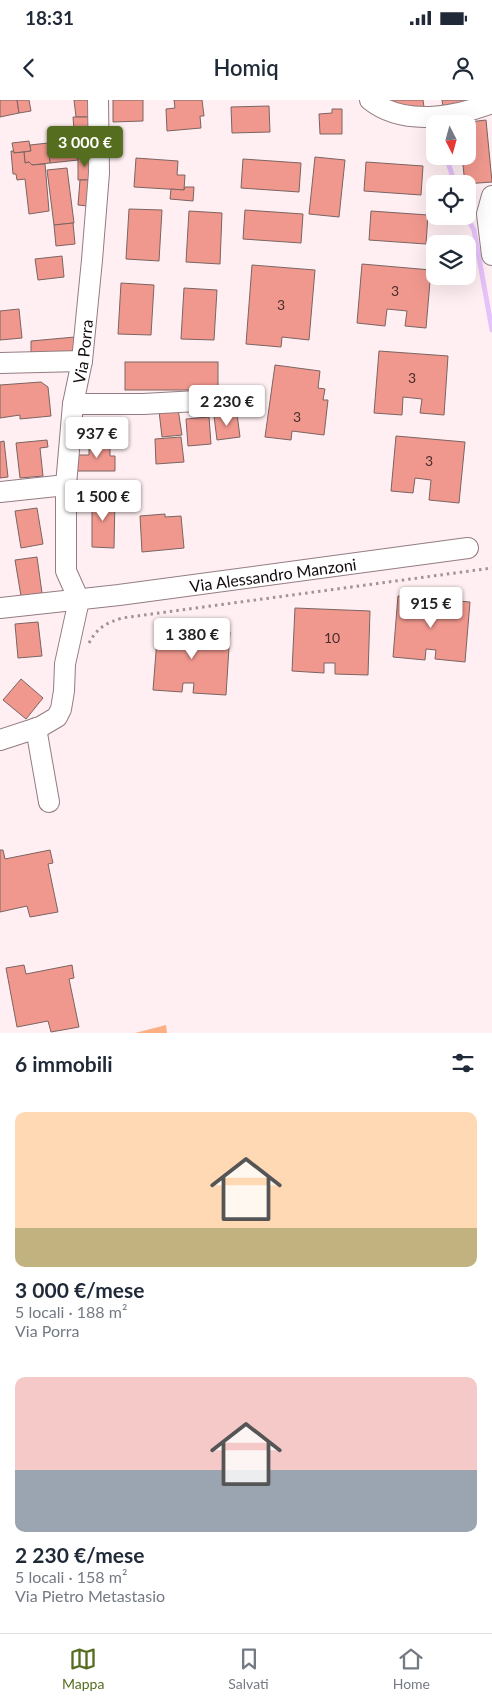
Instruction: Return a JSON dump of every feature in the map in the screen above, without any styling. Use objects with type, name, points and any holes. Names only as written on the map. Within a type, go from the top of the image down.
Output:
[{"type":"street","name":"Via Porra","points":[[78,600],[66,571],[66,486],[73,404],[82,361],[99,173],[98,100]]},
{"type":"street","points":[[370,100],[395,114],[433,116],[458,114],[492,103]]},
{"type":"street","points":[[492,196],[486,214],[492,255]]},
{"type":"street","points":[[0,363],[82,361]]},
{"type":"street","points":[[73,404],[143,404],[252,398]]},
{"type":"street","points":[[0,492],[66,486]]},
{"type":"street","name":"Via Alessandro Manzoni","points":[[0,608],[78,600],[468,548]]},
{"type":"street","points":[[0,740],[49,722],[57,716],[61,709],[65,664],[78,600]]},
{"type":"street","points":[[36,728],[49,802]]},
{"type":"path","points":[[87,648],[96,630],[108,622],[122,618],[492,568]]},
{"type":"shaded area","points":[[166,1025],[167,1033],[135,1033]]},
{"type":"building","points":[[0,100],[17,100],[19,113],[0,117]]},
{"type":"building","points":[[17,100],[29,100],[31,111],[19,113]]},
{"type":"building","points":[[74,100],[91,100],[91,117],[76,117]]},
{"type":"building","points":[[113,100],[143,100],[143,121],[113,122]]},
{"type":"building","points":[[174,100],[202,100],[204,116],[200,116],[201,128],[167,131],[166,109],[175,108]]},
{"type":"building","points":[[387,100],[423,100],[424,107],[398,109]]},
{"type":"building","points":[[442,100],[467,100],[468,104],[443,107]]},
{"type":"building","points":[[269,106],[270,132],[232,133],[231,107]]},
{"type":"building","points":[[332,109],[342,109],[342,134],[320,134],[319,114],[332,113]]},
{"type":"building","points":[[73,117],[91,117],[92,156],[78,156],[78,160],[50,163],[48,142],[57,141],[56,131],[74,130]]},
{"type":"building","points":[[486,120],[492,182],[476,183],[476,175],[464,175],[463,165],[476,165],[476,121]]},
{"type":"building","points":[[29,141],[31,151],[14,153],[12,143]]},
{"type":"building","points":[[48,143],[50,163],[32,165],[29,162],[25,163],[24,152],[31,151],[30,145]]},
{"type":"building","points":[[11,151],[14,153],[24,152],[25,163],[29,162],[32,165],[45,164],[49,211],[29,214],[25,179],[17,180],[16,174],[13,174]]},
{"type":"building","points":[[78,156],[92,156],[91,180],[78,180]]},
{"type":"building","points":[[315,157],[345,160],[339,217],[309,214]]},
{"type":"building","points":[[136,158],[178,161],[177,175],[185,175],[184,190],[134,187]]},
{"type":"building","points":[[243,159],[301,163],[299,192],[241,188]]},
{"type":"building","points":[[366,162],[423,166],[421,195],[364,191]]},
{"type":"building","points":[[67,168],[74,223],[54,225],[47,170]]},
{"type":"building","points":[[80,180],[90,180],[88,206],[78,205]]},
{"type":"building","points":[[185,187],[194,187],[193,201],[170,199],[171,189],[184,190]]},
{"type":"building","points":[[129,209],[162,210],[159,261],[126,259]]},
{"type":"building","points":[[245,210],[303,214],[301,243],[243,239]]},
{"type":"building","points":[[189,211],[222,213],[220,264],[186,262]]},
{"type":"building","points":[[371,211],[426,215],[426,244],[369,240]]},
{"type":"building","points":[[73,223],[75,244],[56,246],[54,225]]},
{"type":"building","points":[[62,256],[64,277],[38,280],[35,259]]},
{"type":"building","points":[[362,264],[426,270],[426,285],[430,285],[426,328],[405,326],[407,311],[387,309],[385,326],[357,323]]},
{"type":"building","points":[[252,265],[315,270],[309,340],[282,337],[281,347],[246,344]]},
{"type":"building","points":[[121,283],[154,285],[151,335],[118,334]]},
{"type":"building","points":[[184,288],[217,290],[214,340],[181,339]]},
{"type":"building","points":[[19,309],[22,338],[0,340],[0,311]]},
{"type":"building","points":[[75,337],[74,357],[31,360],[31,341]]},
{"type":"building","points":[[379,351],[448,356],[444,415],[420,413],[422,399],[403,397],[402,415],[374,413]]},
{"type":"building","points":[[125,362],[218,362],[218,390],[125,390]]},
{"type":"building","points":[[275,365],[320,371],[318,388],[325,389],[323,400],[328,400],[324,435],[292,431],[291,440],[265,437]]},
{"type":"building","points":[[41,382],[48,387],[51,416],[20,419],[20,415],[0,418],[0,385]]},
{"type":"building","points":[[178,409],[182,435],[162,437],[159,411]]},
{"type":"building","points":[[237,414],[240,437],[217,440],[214,416]]},
{"type":"building","points":[[209,417],[211,444],[188,446],[186,419]]},
{"type":"building","points":[[396,436],[465,442],[459,503],[429,500],[431,480],[415,478],[413,493],[391,491]]},
{"type":"building","points":[[181,437],[184,462],[156,464],[155,439]]},
{"type":"building","points":[[47,440],[48,447],[40,448],[43,476],[20,478],[16,443]]},
{"type":"building","points":[[4,441],[8,477],[0,478],[0,442]]},
{"type":"building","points":[[110,443],[110,456],[115,456],[115,471],[77,471],[77,455],[89,455],[89,444]]},
{"type":"building","points":[[92,497],[115,497],[114,548],[92,547]]},
{"type":"building","points":[[37,508],[43,544],[21,548],[15,511]]},
{"type":"building","points":[[165,514],[165,517],[181,516],[184,548],[142,552],[140,516]]},
{"type":"building","points":[[37,557],[42,593],[21,596],[15,560]]},
{"type":"building","points":[[398,596],[470,602],[465,662],[435,659],[436,650],[426,649],[425,660],[393,657]]},
{"type":"building","points":[[295,608],[370,611],[368,675],[335,674],[335,663],[324,663],[324,673],[292,671]]},
{"type":"building","points":[[38,622],[42,656],[18,658],[15,624]]},
{"type":"building","points":[[158,627],[230,632],[226,695],[193,693],[194,683],[183,683],[182,692],[153,690]]},
{"type":"building","points":[[21,679],[43,698],[26,719],[3,700]]},
{"type":"building","points":[[0,850],[3,850],[5,859],[50,850],[53,863],[48,864],[58,912],[30,917],[27,906],[0,912]]},
{"type":"building","points":[[24,965],[26,974],[72,965],[74,978],[69,979],[79,1027],[51,1032],[48,1021],[17,1027],[6,968]]},
{"type":"waterway","points":[[449,165],[452,175]]},
{"type":"waterway","points":[[471,225],[474,230],[492,330]]}]
